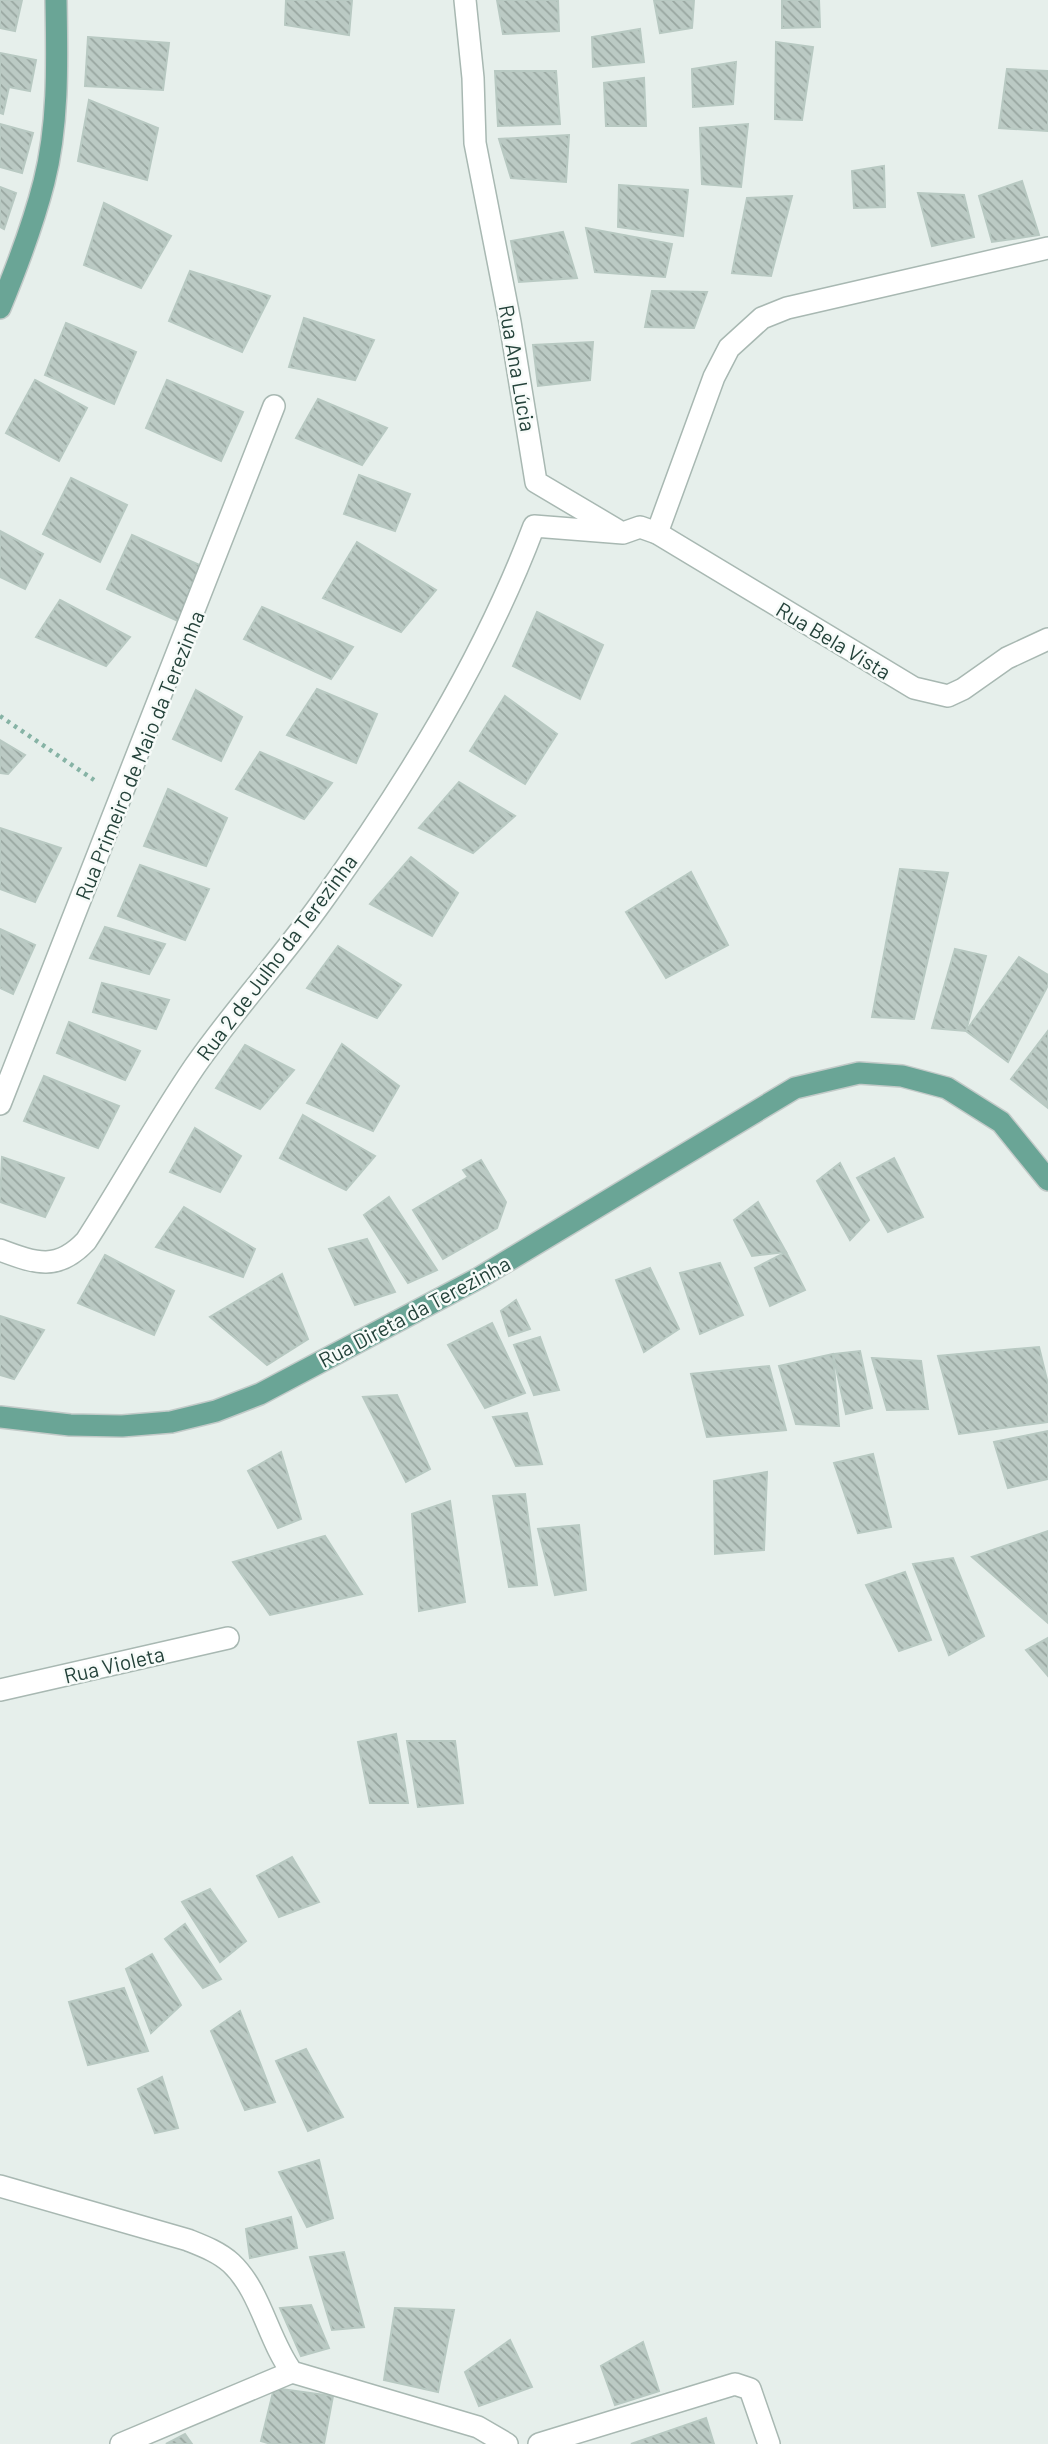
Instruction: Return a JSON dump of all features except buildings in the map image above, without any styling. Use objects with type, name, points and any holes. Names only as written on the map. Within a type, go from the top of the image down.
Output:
[{"type":"main road","points":[[0,308],[17,267],[45,180],[57,88],[56,0]]},
{"type":"main road","name":"Rua Direta da Terezinha","points":[[0,1417],[70,1425],[172,1422],[216,1411],[260,1394],[479,1278],[794,1088],[859,1073],[902,1076],[947,1088],[1001,1122],[1048,1180]]},
{"type":"street","name":"Rua Ana Lúcia","points":[[465,0],[473,78],[475,143],[510,322],[536,482],[623,533]]},
{"type":"street","points":[[623,533],[640,527],[657,533],[714,377],[729,348],[762,318],[787,308],[1048,248]]},
{"type":"street","name":"Rua Primeiro de Maio da Terezinha","points":[[0,1104],[275,406]]},
{"type":"street","name":"Rua 2 de Julho da Terezinha","points":[[0,1250],[38,1263],[56,1262],[74,1254],[86,1241],[195,1066],[323,902],[433,732],[510,589],[534,527],[623,533]]},
{"type":"street","name":"Rua Bela Vista","points":[[657,533],[914,688],[930,694],[948,696],[963,689],[1007,658],[1048,639]]},
{"type":"street","name":"Rua Violeta","points":[[0,1690],[228,1638]]},
{"type":"street","points":[[0,2186],[188,2239],[212,2250],[231,2263],[245,2281],[280,2356],[292,2372],[478,2427],[507,2444]]},
{"type":"street","points":[[121,2444],[292,2372]]},
{"type":"street","points":[[539,2444],[735,2384],[750,2389],[756,2397],[769,2444]]},
{"type":"path","points":[[0,716],[121,798]]}]
